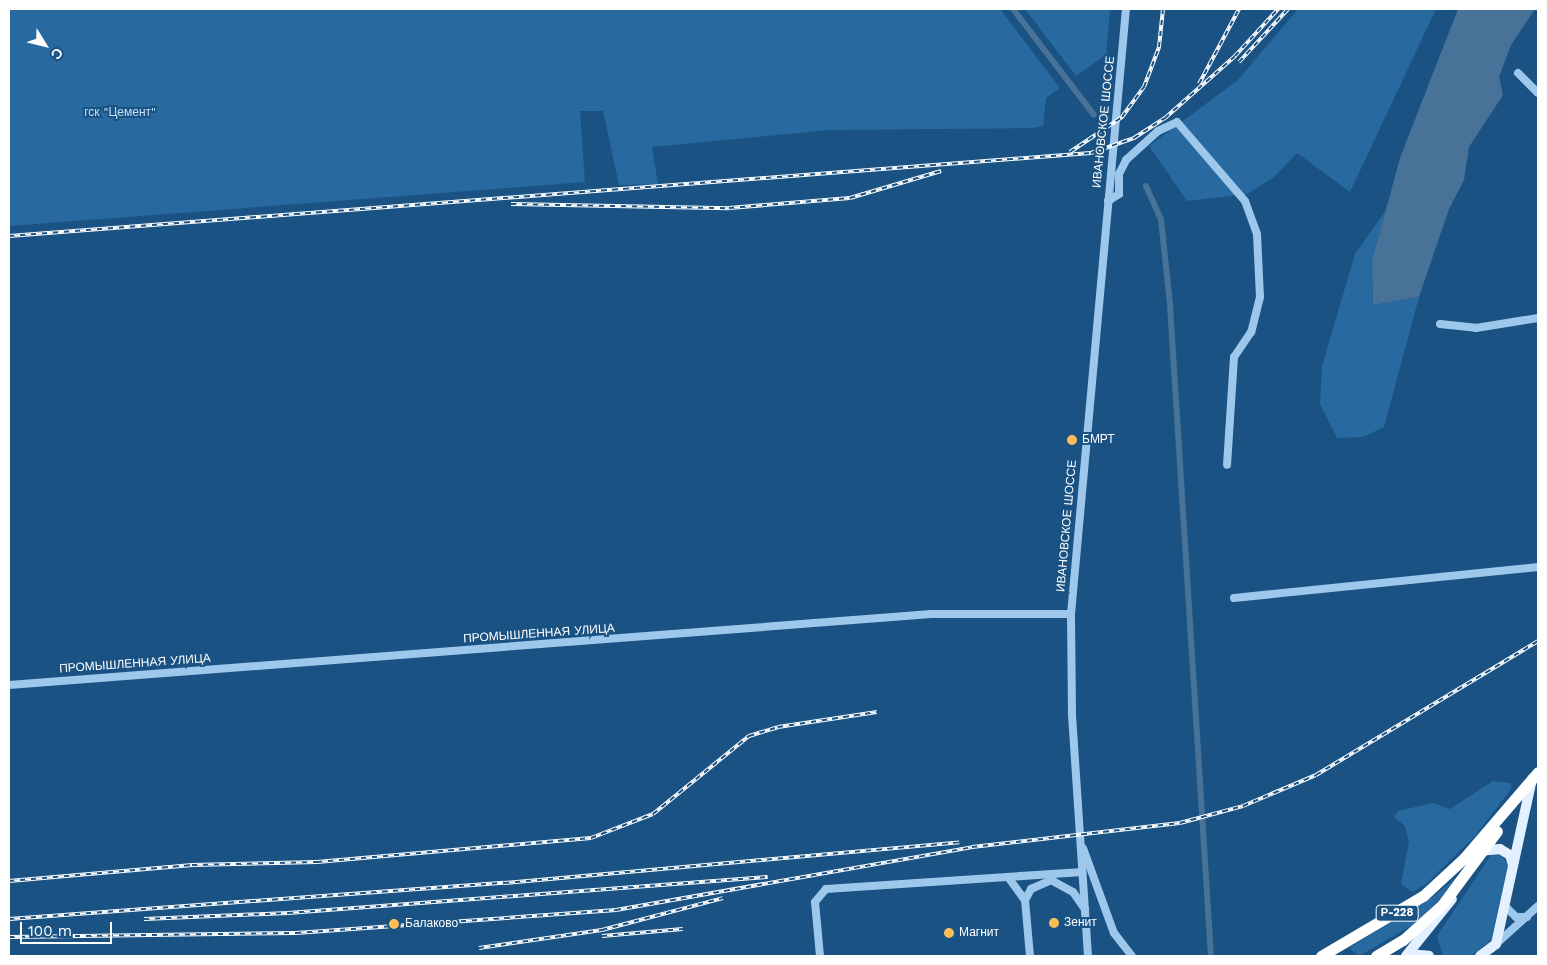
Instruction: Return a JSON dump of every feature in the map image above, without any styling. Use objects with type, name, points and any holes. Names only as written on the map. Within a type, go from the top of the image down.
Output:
[{"type":"highway","name":"Р-228","points":[[1321,956],[1338,948],[1423,896],[1476,850],[1535,776]]},
{"type":"highway","name":"Р-228","points":[[1376,956],[1422,925],[1465,877],[1476,850]]},
{"type":"highway","points":[[1338,948],[1349,956]]},
{"type":"main road","points":[[1480,956],[1496,944],[1535,776]]},
{"type":"main road","points":[[1476,850],[1506,852],[1513,866]]},
{"type":"main road","points":[[1407,955],[1465,877]]},
{"type":"main road","points":[[1407,955],[1429,956]]},
{"type":"street","name":"ИВАНОВСКОЕ ШОССЕ","points":[[1088,956],[1080,841],[1071,614],[1126,9]]},
{"type":"street","points":[[1518,73],[1538,93]]},
{"type":"street","points":[[1108,201],[1119,194],[1119,174],[1126,160],[1158,131],[1177,122],[1245,201],[1257,234],[1260,297],[1251,332],[1234,358],[1227,465]]},
{"type":"street","points":[[1440,324],[1476,328],[1538,318]]},
{"type":"street","points":[[1234,598],[1538,568]]},
{"type":"street","name":"ПРОМЫШЛЕННАЯ УЛИЦА","points":[[9,685],[931,614],[1071,614]]},
{"type":"street","points":[[1080,841],[1114,933],[1132,956]]},
{"type":"street","points":[[820,956],[815,902],[826,889],[1082,872]]},
{"type":"street","points":[[1008,877],[1025,900],[1030,956]]},
{"type":"street","points":[[1025,900],[1031,889],[1051,880],[1073,892],[1085,909]]},
{"type":"street","points":[[1496,944],[1538,906]]},
{"type":"street","points":[[1506,907],[1511,915],[1527,917]]},
{"type":"green space","name":"гск \"Цемент\"","points":[[9,9],[1000,9],[1060,88],[1046,98],[1043,126],[1033,128],[830,130],[652,147],[658,184],[619,185],[603,111],[580,111],[585,182],[9,226]]},
{"type":"green space","points":[[1025,9],[1110,9],[1106,55],[1076,76]]},
{"type":"green space","points":[[1298,9],[1436,9],[1350,192],[1297,153],[1274,177],[1247,194],[1187,201],[1149,146],[1238,80]]},
{"type":"green space","points":[[1386,210],[1372,261],[1373,305],[1419,297],[1384,427],[1363,437],[1337,438],[1320,404],[1322,366],[1355,254]]},
{"type":"green space","points":[[1493,781],[1511,783],[1511,789],[1475,836],[1426,884],[1412,892],[1401,884],[1409,842],[1405,826],[1394,817],[1398,811],[1433,803],[1450,809]]},
{"type":"green space","points":[[1498,852],[1508,864],[1491,940],[1471,956],[1443,956],[1437,936],[1491,855]]},
{"type":"green space","points":[[1461,873],[1423,919],[1359,956],[1349,948],[1434,896]]},
{"type":"shaded area","points":[[1458,9],[1535,9],[1511,45],[1499,77],[1503,95],[1469,147],[1464,180],[1449,209],[1419,297],[1373,305],[1372,261],[1400,158]]},
{"type":"waterway","points":[[1013,9],[1094,115]]},
{"type":"waterway","points":[[1146,186],[1161,219],[1170,305],[1211,956]]},
{"type":"railway","points":[[1070,152],[1122,117],[1144,87],[1159,47],[1163,9]]},
{"type":"railway","points":[[1199,84],[1239,9]]},
{"type":"railway","points":[[9,236],[1091,153],[1134,138],[1165,118],[1235,56],[1278,9]]},
{"type":"railway","points":[[1239,62],[1288,9]]},
{"type":"railway","points":[[511,204],[729,208],[850,198],[941,171]]},
{"type":"railway","points":[[9,937],[296,933],[616,910],[972,847],[1180,823],[1243,806],[1316,775],[1538,641]]},
{"type":"railway","points":[[9,881],[192,865],[317,862],[591,838],[653,814],[749,736],[778,727],[877,712]]},
{"type":"railway","points":[[9,919],[504,883],[959,842]]},
{"type":"railway","points":[[144,919],[288,913],[768,877]]},
{"type":"railway","points":[[479,948],[602,930],[723,898]]},
{"type":"railway","points":[[602,936],[683,929]]},
{"type":"place","name":"БМРТ","points":[[1072,440]]},
{"type":"place","name":"Зенит","points":[[1054,923]]},
{"type":"place","name":"Балаково","points":[[394,924]]},
{"type":"place","name":"Магнит","points":[[949,933]]}]
